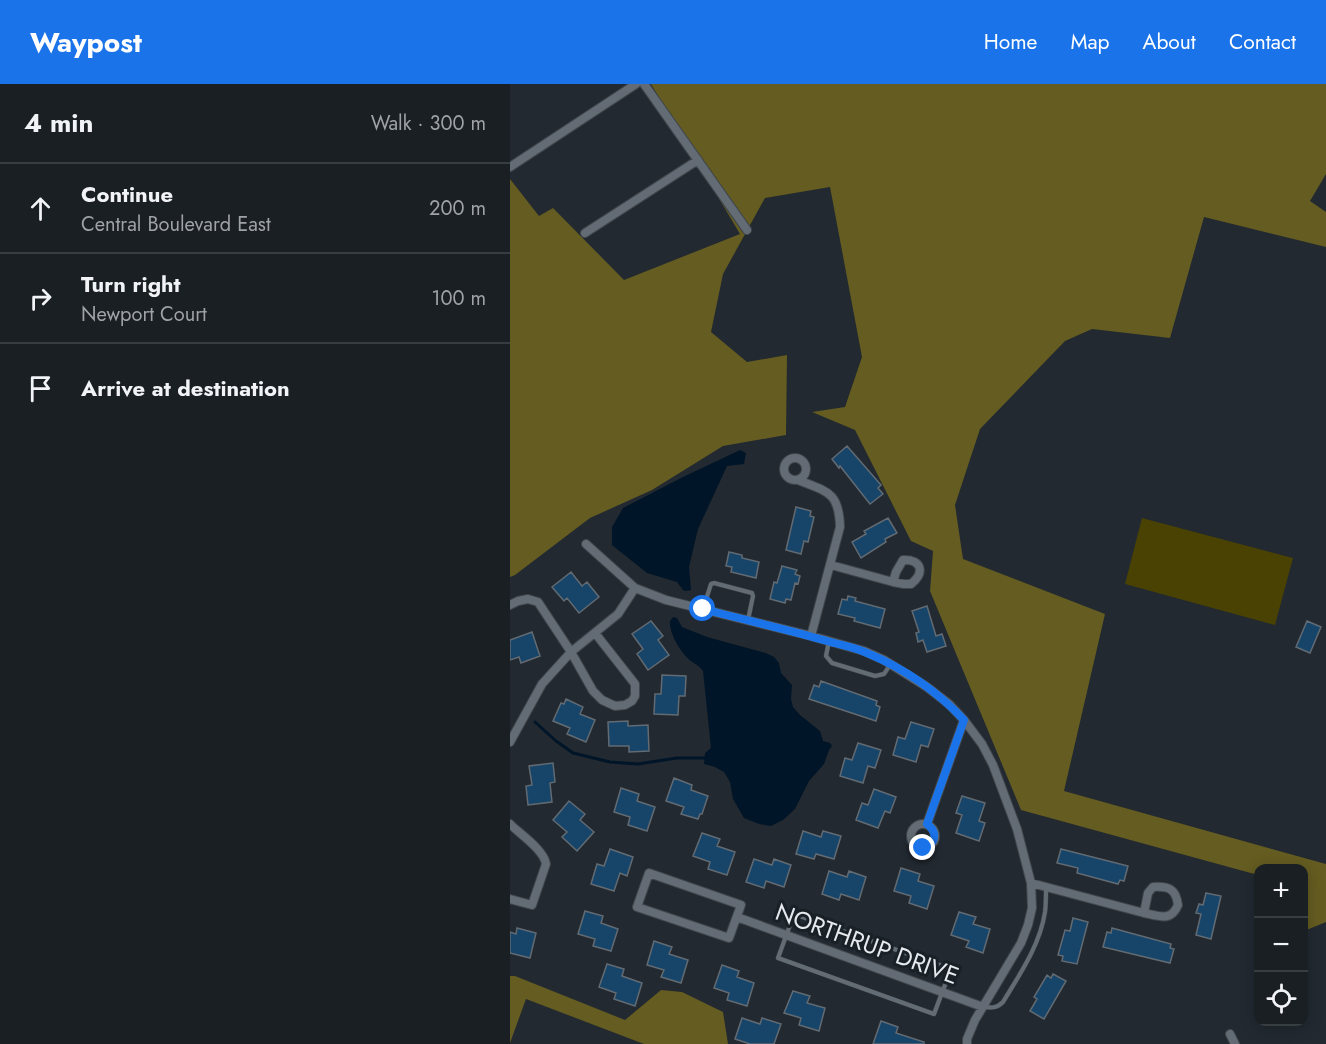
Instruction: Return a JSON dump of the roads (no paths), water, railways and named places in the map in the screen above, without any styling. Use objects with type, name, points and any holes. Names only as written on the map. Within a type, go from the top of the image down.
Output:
[{"type":"street","points":[[510,168],[636,84]]},
{"type":"street","points":[[644,84],[747,230]]},
{"type":"street","points":[[585,233],[698,160]]},
{"type":"street","points":[[798,480],[830,493],[837,503],[840,514],[840,527],[831,565],[811,636]]},
{"type":"street","points":[[586,544],[635,588],[666,600],[864,651],[891,664],[927,687],[949,704],[964,720],[993,765],[1017,829],[1032,883],[1032,908],[1021,943],[975,1020],[967,1044]]},
{"type":"street","points":[[831,565],[893,582]]},
{"type":"street","points":[[510,742],[542,684],[571,652],[618,614],[635,588]]},
{"type":"street","points":[[510,605],[528,599],[537,602],[571,652],[593,691],[602,700],[615,706],[625,705],[635,696],[635,684],[595,633]]},
{"type":"street","points":[[927,824],[964,720]]},
{"type":"street","points":[[510,824],[541,852],[546,864],[532,905],[510,898]]},
{"type":"street","name":"NORTHRUP DRIVE","points":[[649,873],[741,905],[737,917],[729,938],[637,907],[649,873]]},
{"type":"street","points":[[1032,883],[1144,913],[1160,916],[1173,914],[1178,905],[1177,896],[1171,890],[1153,887],[1148,893],[1144,913]]},
{"type":"street","name":"NORTHRUP DRIVE","points":[[737,917],[983,1007]]},
{"type":"street","points":[[1230,1035],[1235,1044]]},
{"type":"lane","points":[[703,609],[711,584],[714,583],[752,593],[748,620]]},
{"type":"lane","points":[[829,641],[826,656],[832,663],[875,676],[884,674],[891,664]]},
{"type":"lane","points":[[983,1007],[998,1007],[1003,1002],[1027,962],[1040,933],[1047,887]]},
{"type":"lane","points":[[794,914],[951,969],[943,993],[934,1014],[778,958],[794,914]]},
{"type":"water","points":[[740,450],[746,453],[744,464],[727,466],[698,529],[689,567],[691,590],[683,590],[677,582],[647,573],[612,545],[612,527],[623,508]]},
{"type":"water","points":[[673,617],[677,618],[682,627],[707,637],[774,657],[779,663],[781,673],[792,685],[793,707],[820,731],[823,741],[832,746],[824,764],[809,781],[795,809],[783,820],[771,826],[744,818],[733,799],[730,782],[724,772],[704,764],[705,753],[711,748],[703,671],[687,658],[676,643],[670,626]]},
{"type":"waterway","points":[[535,722],[573,753],[610,762],[638,764],[677,758],[705,758]]}]
